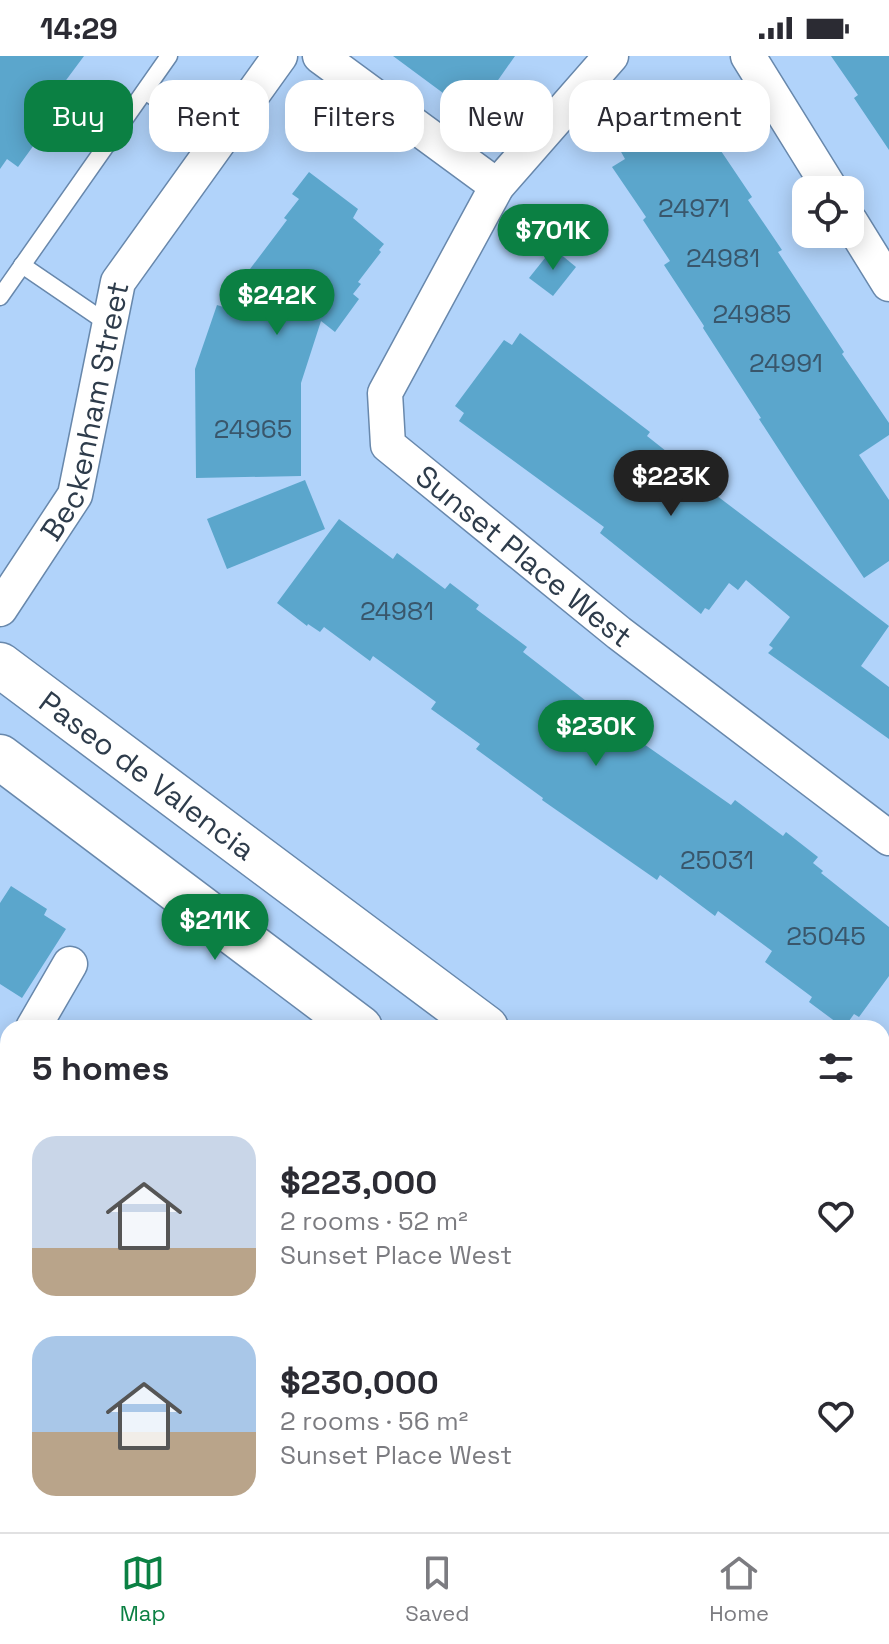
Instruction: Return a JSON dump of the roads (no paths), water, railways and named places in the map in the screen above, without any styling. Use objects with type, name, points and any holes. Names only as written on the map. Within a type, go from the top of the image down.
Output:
[{"type":"main road","name":"Paseo de Valencia","points":[[0,665],[475,1020]]},
{"type":"main road","points":[[0,757],[349,1020]]},
{"type":"street","name":"Beckenham Street","points":[[263,80],[280,56]]},
{"type":"street","points":[[320,56],[497,186]]},
{"type":"street","name":"Sunset Place West","points":[[611,56],[497,186],[385,393],[388,445],[619,633],[889,838]]},
{"type":"street","points":[[748,56],[822,176]]},
{"type":"street","name":"Beckenham Street","points":[[0,609],[75,495],[118,282],[211,152]]},
{"type":"street","points":[[864,244],[889,284]]},
{"type":"street","points":[[38,1020],[70,964]]},
{"type":"lane","points":[[0,297],[169,56]]},
{"type":"lane","points":[[145,91],[149,94]]},
{"type":"lane","points":[[22,265],[110,325]]}]
